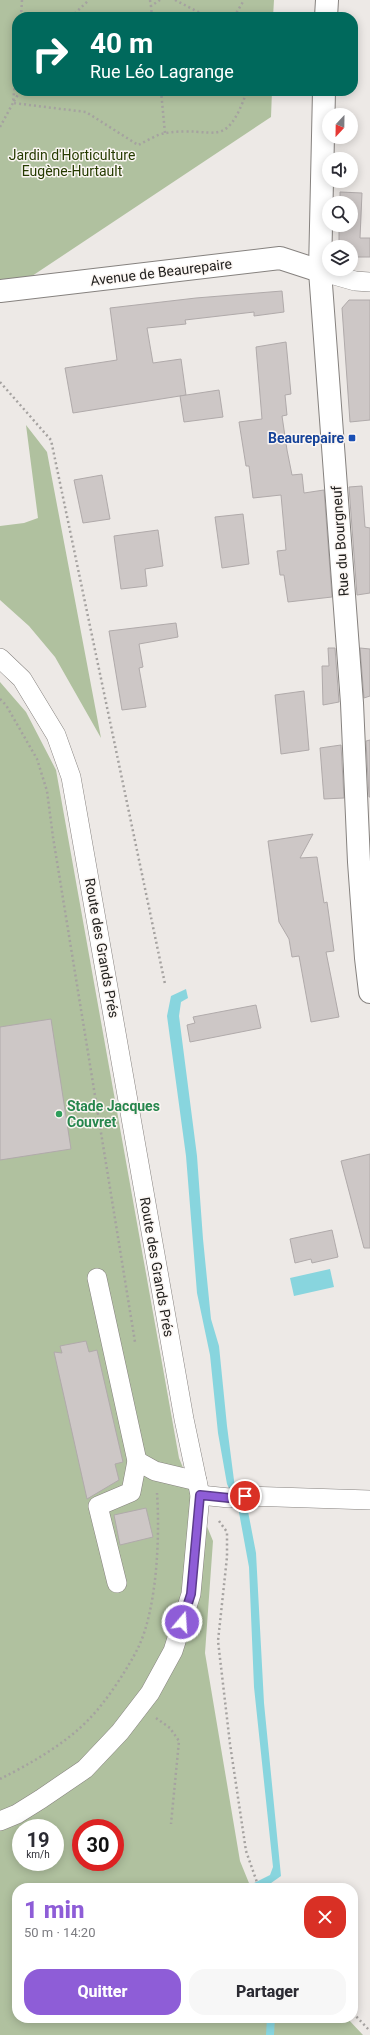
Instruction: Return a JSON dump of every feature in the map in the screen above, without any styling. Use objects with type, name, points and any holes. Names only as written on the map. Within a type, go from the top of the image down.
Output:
[{"type":"main road","points":[[326,12],[327,0]]},
{"type":"main road","name":"Rue du Bourgneuf","points":[[324,96],[320,271],[352,695],[359,862],[370,992]]},
{"type":"main road","name":"Avenue de Beaurepaire","points":[[0,291],[280,258],[320,271]]},
{"type":"street","points":[[320,271],[355,281],[370,282]]},
{"type":"street","name":"Route des Grands Prés","points":[[0,658],[22,679],[56,735],[71,776],[184,1419],[199,1488],[191,1594],[173,1651],[150,1693],[120,1732],[85,1769],[41,1799],[0,1821]]},
{"type":"street","points":[[97,1278],[137,1461],[131,1492],[98,1506],[117,1583]]},
{"type":"street","points":[[137,1461],[155,1471],[199,1488],[237,1497],[370,1500]]},
{"type":"path","points":[[21,12],[22,0]]},
{"type":"path","points":[[76,12],[89,0]]},
{"type":"path","points":[[150,0],[152,12]]},
{"type":"path","points":[[151,6],[160,0]]},
{"type":"path","points":[[175,0],[198,12]]},
{"type":"path","points":[[237,12],[244,0]]},
{"type":"path","points":[[13,103],[14,96]]},
{"type":"path","points":[[0,127],[17,96]]},
{"type":"path","points":[[161,96],[165,133]]},
{"type":"path","points":[[13,103],[86,112],[138,145],[165,133],[218,133],[229,128],[239,112],[244,96]]},
{"type":"path","points":[[0,382],[51,440],[165,984]]},
{"type":"path","points":[[0,699],[6,705],[37,759],[47,791],[136,1348]]},
{"type":"path","points":[[0,1779],[26,1766],[65,1739],[90,1718],[113,1688],[138,1648],[151,1606],[158,1515],[155,1471]]},
{"type":"path","points":[[199,1488],[227,1532],[227,1557],[218,1641],[230,1744],[246,1851],[257,1883]]},
{"type":"path","points":[[139,1708],[151,1714],[170,1728],[179,1742],[171,1824]]},
{"type":"path","points":[[358,2018],[370,2031]]},
{"type":"green space","name":"Jardin d'Horticulture Eugène-Hurtault","points":[[0,0],[274,0],[273,12],[12,12],[12,96],[272,96],[271,117],[26,280],[0,283]]},
{"type":"green space","points":[[26,425],[47,452],[101,738],[55,657],[29,626],[0,600],[0,526],[24,523],[38,518]]},
{"type":"green space","name":"Stade Jacques Couvret","points":[[0,682],[26,712],[56,770],[179,1458],[213,1541],[205,1653],[240,1861],[249,1883],[12,1883],[12,2023],[352,2023],[363,2035],[0,2035]]},
{"type":"water","points":[[186,989],[188,998],[181,1002],[179,1016],[197,1156],[211,1319],[219,1346],[235,1488],[245,1506],[247,1506],[256,1553],[264,1703],[281,1876],[271,1883],[254,1883],[270,1875],[273,1867],[254,1687],[249,1567],[238,1507],[227,1484],[218,1433],[210,1355],[197,1293],[186,1156],[167,1016],[171,996]]},
{"type":"water","points":[[330,1269],[334,1287],[294,1296],[290,1278]]},
{"type":"water","points":[[267,2023],[275,2023],[274,2035],[266,2035]]},
{"type":"building","points":[[340,192],[362,193],[360,238],[370,238],[370,257],[358,257],[358,240],[339,240],[339,232],[358,232],[358,196],[340,196]]},
{"type":"building","points":[[282,291],[284,312],[254,316],[254,312],[185,320],[186,324],[147,328],[153,363],[181,359],[186,395],[73,413],[65,368],[117,360],[110,308],[196,298]]},
{"type":"building","points":[[349,300],[370,300],[370,420],[350,422],[342,308]]},
{"type":"building","points":[[286,342],[291,394],[285,395],[287,415],[282,416],[287,450],[292,475],[302,474],[304,493],[324,490],[332,597],[288,602],[284,575],[280,575],[277,551],[286,550],[281,495],[253,498],[249,466],[246,466],[239,422],[262,419],[256,347]]},
{"type":"building","points":[[219,390],[223,417],[184,422],[180,396]]},
{"type":"building","points":[[102,475],[110,519],[83,523],[74,480]]},
{"type":"building","points":[[362,486],[365,527],[370,528],[370,593],[357,595],[349,487]]},
{"type":"building","points":[[243,514],[249,564],[222,568],[215,517]]},
{"type":"building","points":[[158,530],[163,566],[145,569],[147,586],[121,589],[114,536]]},
{"type":"building","points":[[176,623],[178,637],[139,644],[143,667],[139,668],[146,707],[122,710],[109,631]]},
{"type":"building","points":[[328,648],[335,648],[339,702],[323,705],[322,666],[329,666]]},
{"type":"building","points":[[360,648],[370,649],[370,696],[364,698]]},
{"type":"building","points":[[304,691],[309,750],[281,754],[275,695]]},
{"type":"building","points":[[370,740],[370,797],[369,797],[366,741]]},
{"type":"building","points":[[341,745],[344,798],[324,799],[320,748]]},
{"type":"building","points":[[313,834],[300,858],[317,857],[324,903],[327,902],[334,951],[326,952],[339,1017],[311,1022],[299,956],[292,957],[289,939],[279,922],[268,841]]},
{"type":"building","points":[[256,1005],[261,1028],[190,1042],[187,1025],[195,1023],[193,1017]]},
{"type":"building","points":[[51,1019],[71,1149],[0,1160],[0,1027]]},
{"type":"building","points":[[370,1154],[370,1248],[364,1248],[341,1161]]},
{"type":"building","points":[[332,1230],[338,1257],[312,1263],[311,1259],[295,1263],[290,1239]]},
{"type":"building","points":[[86,1341],[89,1352],[97,1350],[123,1462],[115,1464],[119,1480],[87,1499],[54,1352],[62,1353],[60,1346]]},
{"type":"building","points":[[146,1508],[153,1537],[120,1545],[114,1515]]},
{"type":"place","name":"Beaurepaire","points":[[352,438]]},
{"type":"place","name":"Stade Jacques Couvret","points":[[59,1114]]},
{"type":"route","points":[[182,1622],[191,1594],[200,1495],[229,1498],[245,1496]]}]
